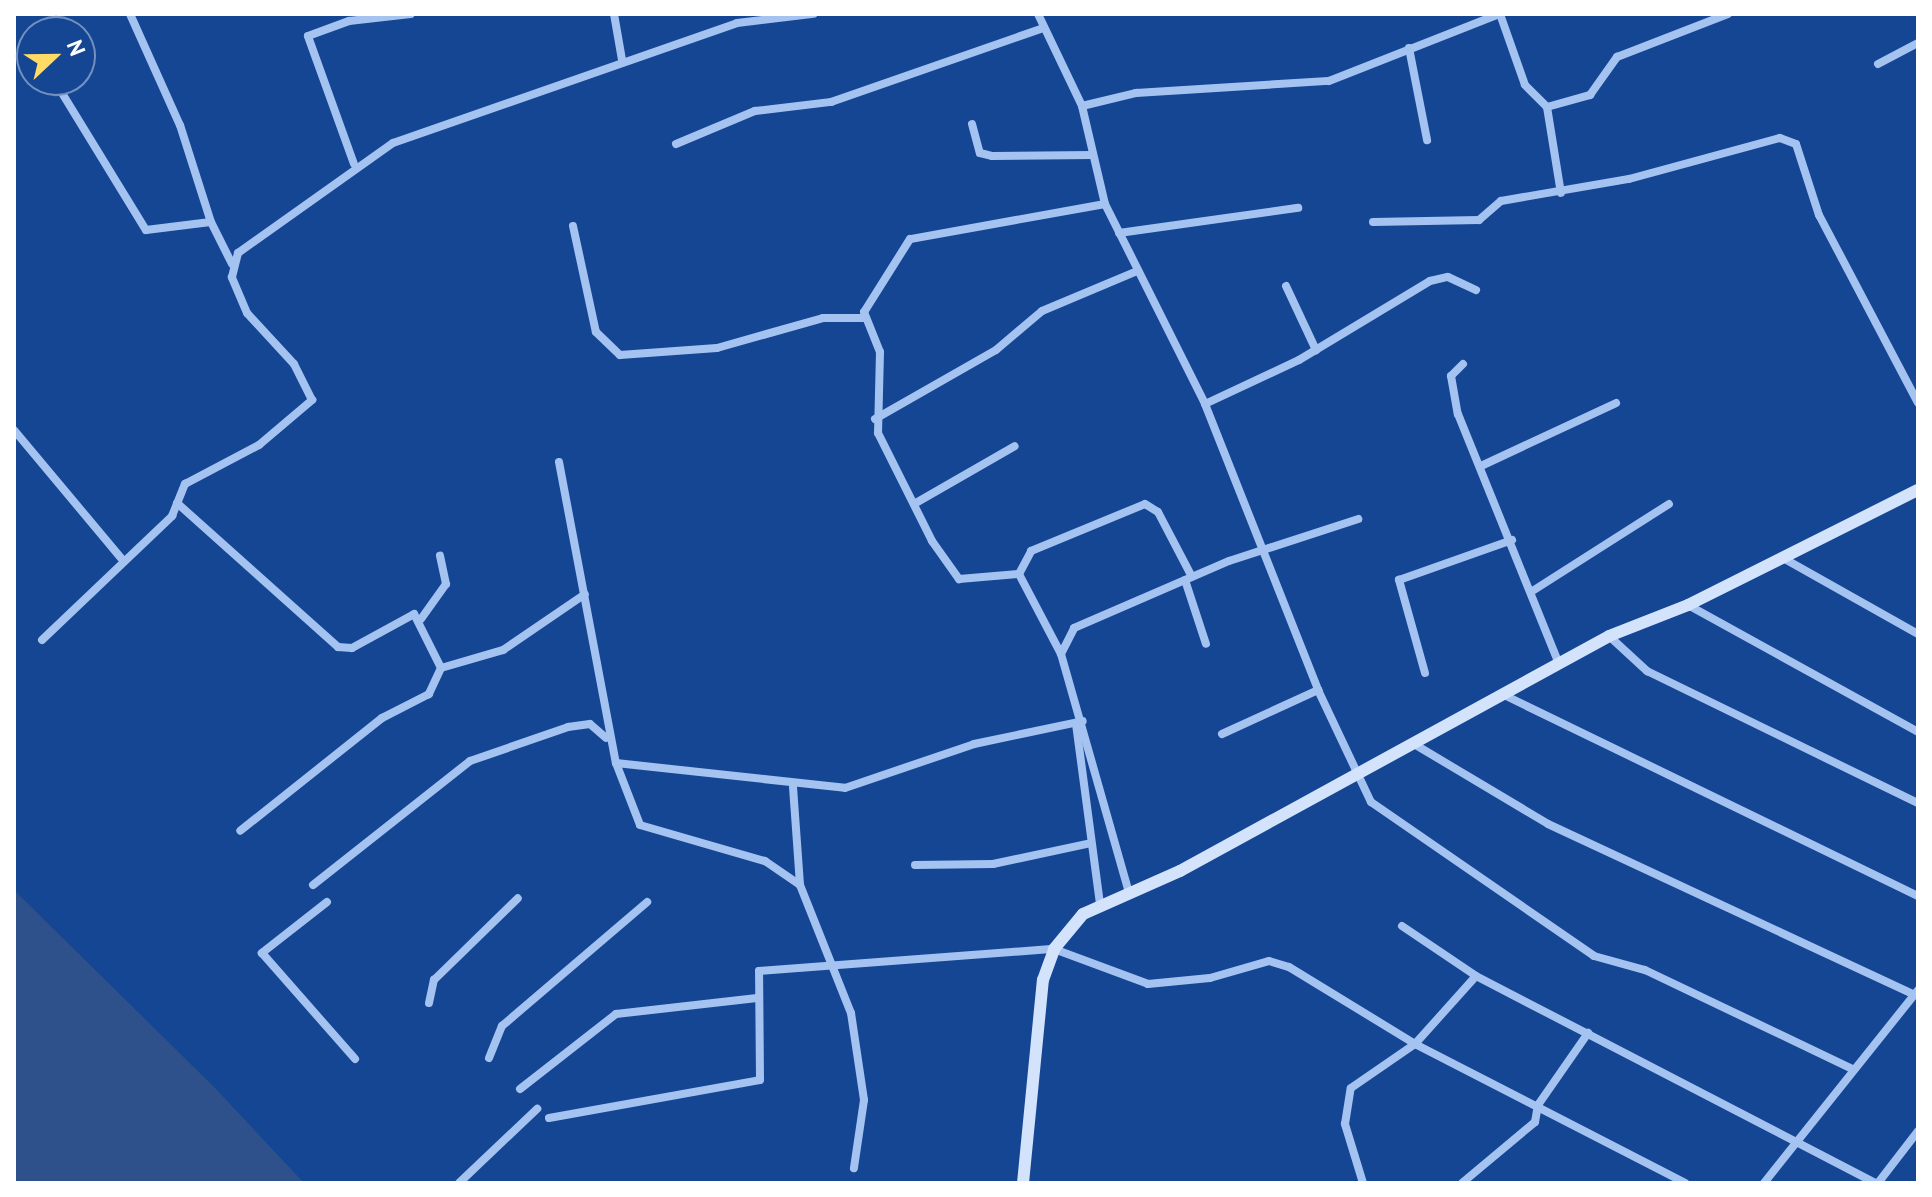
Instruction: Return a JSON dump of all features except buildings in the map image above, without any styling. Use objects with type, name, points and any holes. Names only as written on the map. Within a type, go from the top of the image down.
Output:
[{"type":"street","points":[[42,640],[177,503],[185,484],[259,445],[312,400],[294,364],[247,313],[232,264],[211,222],[180,125],[130,14]]},
{"type":"street","points":[[331,14],[334,25]]},
{"type":"street","points":[[354,164],[307,43],[334,25],[411,14]]},
{"type":"street","points":[[614,14],[622,60]]},
{"type":"street","points":[[232,264],[354,164],[467,113],[737,23],[813,14]]},
{"type":"street","points":[[1038,14],[1082,106],[1105,204],[1205,404],[1318,690],[1356,776],[1371,802],[1594,956],[1645,970],[1853,1069]]},
{"type":"street","points":[[1082,106],[1136,93],[1297,87],[1500,14],[1525,85],[1547,107],[1561,193]]},
{"type":"street","points":[[1547,107],[1590,95],[1617,57],[1728,14]]},
{"type":"street","points":[[676,144],[755,111],[831,102],[1044,28]]},
{"type":"street","points":[[1878,64],[1918,43]]},
{"type":"street","points":[[1409,48],[1427,140]]},
{"type":"street","points":[[64,96],[146,230],[211,222]]},
{"type":"street","points":[[972,124],[980,153],[992,156],[1093,155]]},
{"type":"street","points":[[1373,222],[1479,220],[1501,201],[1561,193],[1757,140],[1796,144],[1819,215],[1918,403]]},
{"type":"street","points":[[1019,574],[959,579],[914,504],[875,419],[880,352],[865,318],[878,282],[910,239],[1105,204]]},
{"type":"street","points":[[1119,233],[1298,208]]},
{"type":"street","points":[[573,226],[596,332],[620,355],[717,348],[823,318],[865,318]]},
{"type":"street","points":[[875,419],[984,359],[1042,311],[1137,271]]},
{"type":"street","points":[[1205,404],[1316,350],[1430,281],[1448,277],[1476,290]]},
{"type":"street","points":[[1286,286],[1316,350]]},
{"type":"street","points":[[1463,364],[1451,376],[1453,392],[1534,590],[1558,662]]},
{"type":"street","points":[[1481,466],[1616,403]]},
{"type":"street","points":[[14,430],[121,558]]},
{"type":"street","points":[[914,504],[1015,446]]},
{"type":"street","points":[[559,462],[609,714],[606,738]]},
{"type":"street","points":[[1023,1183],[1043,980],[1054,949],[1071,924],[1100,903],[1129,892],[1356,776],[1558,662],[1609,636],[1688,605],[1918,490]]},
{"type":"street","points":[[177,503],[342,649],[408,615],[421,619]]},
{"type":"street","points":[[1019,574],[1031,551],[1145,504],[1158,512],[1188,579],[1206,644]]},
{"type":"street","points":[[1534,590],[1669,504]]},
{"type":"street","points":[[1061,654],[1074,628],[1188,579],[1358,519]]},
{"type":"street","points":[[1425,673],[1395,587],[1399,580],[1512,540]]},
{"type":"street","points":[[421,619],[446,584],[440,556]]},
{"type":"street","points":[[1783,558],[1918,634]]},
{"type":"street","points":[[1019,574],[1061,654],[1098,798],[1129,892]]},
{"type":"street","points":[[441,668],[503,650],[585,594]]},
{"type":"street","points":[[1688,605],[1918,732]]},
{"type":"street","points":[[240,831],[382,718],[429,694],[441,668],[421,619]]},
{"type":"street","points":[[1609,636],[1647,671],[1918,803]]},
{"type":"street","points":[[1222,734],[1318,690]]},
{"type":"street","points":[[1502,694],[1918,896]]},
{"type":"street","points":[[616,763],[793,787],[845,788],[974,744],[1079,723]]},
{"type":"street","points":[[1079,723],[1100,903]]},
{"type":"street","points":[[313,885],[470,761],[568,727],[590,724],[606,738],[640,825],[765,861],[800,885]]},
{"type":"street","points":[[1414,744],[1548,824],[1916,992],[1764,1183]]},
{"type":"street","points":[[793,787],[800,885],[851,1013],[864,1100],[854,1168]]},
{"type":"street","points":[[915,865],[993,864],[1091,843]]},
{"type":"street","points":[[429,1003],[434,980],[518,898]]},
{"type":"street","points":[[327,902],[276,934],[262,953],[355,1059]]},
{"type":"street","points":[[489,1058],[502,1026],[647,902]]},
{"type":"street","points":[[1402,926],[1476,976],[1877,1183],[1918,1131]]},
{"type":"street","points":[[549,1118],[760,1080],[759,971],[1054,949],[1148,984],[1210,978],[1269,961],[1415,1044],[1685,1183]]},
{"type":"street","points":[[1363,1183],[1345,1124],[1351,1088],[1415,1044],[1476,976]]},
{"type":"street","points":[[520,1089],[616,1014],[757,998]]},
{"type":"street","points":[[1462,1183],[1535,1122],[1538,1105],[1588,1033]]},
{"type":"street","points":[[459,1183],[537,1109]]},
{"type":"water","points":[[14,890],[215,1088],[304,1183],[14,1183]]}]
